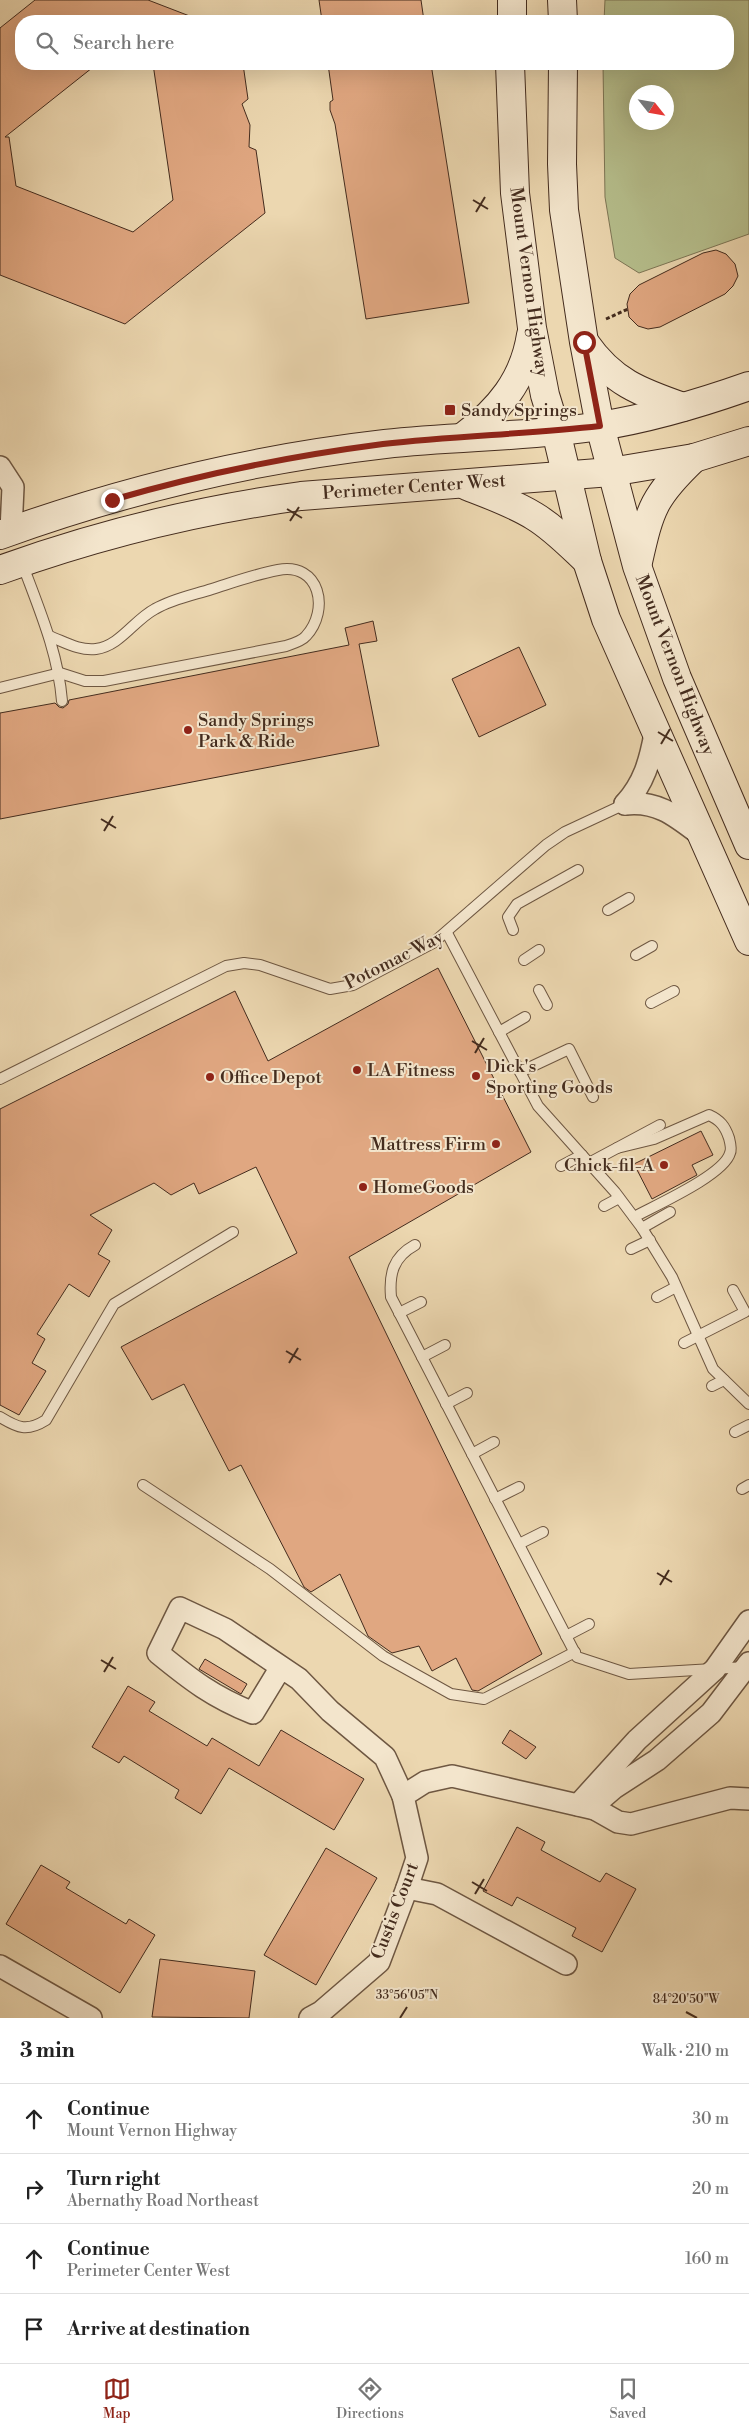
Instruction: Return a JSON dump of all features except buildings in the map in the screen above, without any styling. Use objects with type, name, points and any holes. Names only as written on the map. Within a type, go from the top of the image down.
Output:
[{"type":"main road","points":[[512,0],[512,15]]},
{"type":"main road","points":[[562,0],[563,15]]},
{"type":"main road","name":"Mount Vernon Highway","points":[[510,70],[515,193],[532,328],[545,395],[568,477],[587,561],[606,619],[655,734],[749,940]]},
{"type":"main road","name":"Mount Vernon Highway","points":[[563,70],[562,164],[564,210],[584,342],[611,472],[637,566],[677,678],[749,845]]},
{"type":"main road","points":[[463,436],[496,409],[516,382],[528,354],[532,328]]},
{"type":"main road","points":[[584,342],[605,369],[616,378],[643,393],[684,407]]},
{"type":"main road","points":[[4,529],[156,487],[250,464],[384,444],[600,426],[684,407],[749,386]]},
{"type":"main road","name":"Perimeter Center West","points":[[11,566],[168,520],[258,502],[301,496],[461,483],[568,477],[611,472],[694,458],[749,441]]},
{"type":"main road","points":[[637,566],[646,523],[656,498],[694,458]]},
{"type":"main road","points":[[461,483],[501,499],[535,516],[587,561]]},
{"type":"street","points":[[0,466],[13,487],[4,529],[11,566]]},
{"type":"street","name":"Potomac Way","points":[[625,804],[638,787],[648,767],[655,734]]},
{"type":"street","name":"Potomac Way","points":[[625,804],[642,802],[660,807],[702,836]]},
{"type":"street","name":"Custis Court","points":[[281,1667],[253,1713],[222,1700],[189,1678],[158,1653],[180,1608],[225,1629],[299,1679],[330,1711],[385,1757],[403,1796],[417,1858],[379,1962],[321,2012],[310,2018]]},
{"type":"street","points":[[586,1807],[637,1740],[715,1669],[749,1621]]},
{"type":"street","points":[[586,1807],[600,1800],[614,1788],[657,1760],[712,1714],[747,1665]]},
{"type":"street","points":[[403,1796],[425,1782],[452,1776],[586,1807],[618,1822],[631,1824],[730,1798],[749,1799]]},
{"type":"street","points":[[407,1888],[437,1894],[566,1964]]},
{"type":"street","points":[[0,1966],[91,2018]]},
{"type":"lane","points":[[11,566],[49,636],[60,673],[62,701]]},
{"type":"lane","points":[[0,688],[60,673],[85,681],[104,681],[286,646],[305,638],[316,622],[320,605],[317,590],[311,580],[299,570],[280,569],[173,601],[154,610],[116,642],[98,649],[81,649],[49,636]]},
{"type":"lane","name":"Potomac Way","points":[[0,1079],[226,966],[244,963],[260,965],[330,989],[342,988],[433,943],[447,933],[546,846],[566,832],[625,804]]},
{"type":"lane","points":[[513,930],[508,916],[518,904],[578,870]]},
{"type":"lane","points":[[608,910],[629,898]]},
{"type":"lane","points":[[447,933],[538,1106],[582,1154],[642,1228],[676,1287],[713,1369],[749,1404]]},
{"type":"lane","points":[[636,955],[652,946]]},
{"type":"lane","points":[[524,960],[539,950]]},
{"type":"lane","points":[[538,990],[546,1005]]},
{"type":"lane","points":[[651,1003],[674,991]]},
{"type":"lane","points":[[499,1032],[525,1017]]},
{"type":"lane","points":[[520,1072],[569,1049],[593,1097]]},
{"type":"lane","points":[[617,1148],[648,1141],[709,1115],[725,1127],[729,1140],[731,1152],[713,1174],[634,1217]]},
{"type":"lane","points":[[589,1163],[660,1125]]},
{"type":"lane","points":[[561,1166],[582,1154]]},
{"type":"lane","points":[[604,1206],[619,1198]]},
{"type":"lane","points":[[642,1228],[670,1212]]},
{"type":"lane","points":[[0,1417],[18,1428],[37,1425],[46,1420],[114,1304],[233,1232]]},
{"type":"lane","points":[[631,1250],[650,1240]]},
{"type":"lane","points":[[415,1245],[404,1252],[390,1277],[391,1297],[577,1657],[629,1674],[715,1669],[747,1665]]},
{"type":"lane","points":[[657,1297],[676,1287]]},
{"type":"lane","points":[[684,1343],[745,1312],[733,1290]]},
{"type":"lane","points":[[399,1313],[421,1302]]},
{"type":"lane","points":[[422,1357],[445,1346]]},
{"type":"lane","points":[[712,1386],[724,1380]]},
{"type":"lane","points":[[446,1404],[467,1393]]},
{"type":"lane","points":[[735,1432],[749,1425]]},
{"type":"lane","points":[[472,1454],[494,1442]]},
{"type":"lane","points":[[143,1485],[270,1569],[384,1656],[451,1694],[484,1699],[575,1652]]},
{"type":"lane","points":[[495,1499],[519,1486]]},
{"type":"lane","points":[[519,1544],[543,1532]]},
{"type":"lane","points":[[566,1636],[590,1624]]},
{"type":"path","points":[[606,319],[628,309]]},
{"type":"green space","points":[[605,0],[749,0],[749,234],[639,273],[615,258],[605,197],[603,70],[734,70],[734,15],[604,15]]},
{"type":"place","name":"Sandy Springs","points":[[450,410]]},
{"type":"place","name":"Sandy Springs Park & Ride","points":[[188,730]]},
{"type":"place","name":"LA Fitness","points":[[357,1070]]},
{"type":"place","name":"Dick's Sporting Goods","points":[[476,1076]]},
{"type":"place","name":"Office Depot","points":[[210,1077]]},
{"type":"place","name":"Mattress Firm","points":[[496,1144]]},
{"type":"place","name":"Chick-fil-A","points":[[664,1165]]},
{"type":"place","name":"HomeGoods","points":[[363,1187]]},
{"type":"route","points":[[112,500],[250,464],[293,457],[384,444],[463,436],[536,433],[600,426],[584,342]]}]
